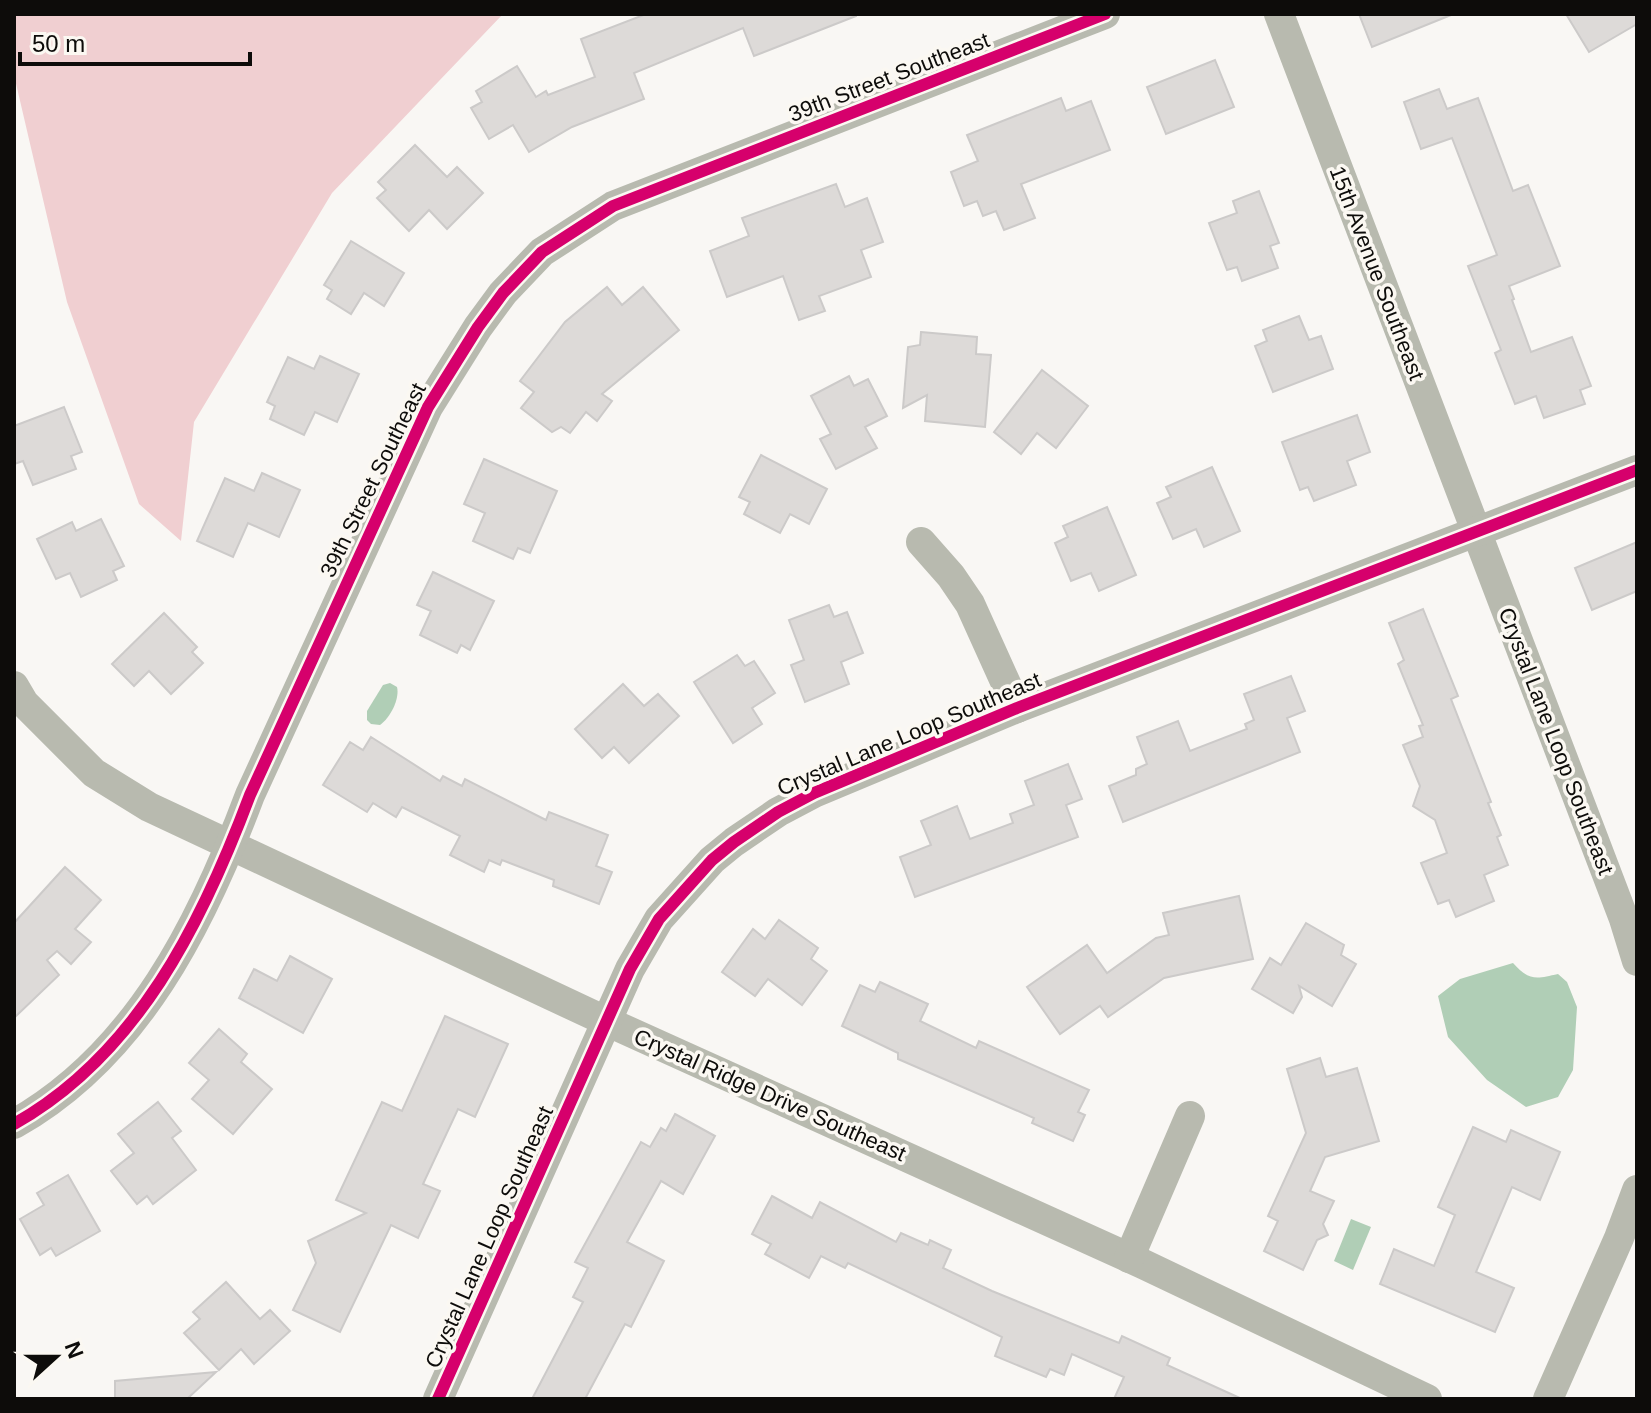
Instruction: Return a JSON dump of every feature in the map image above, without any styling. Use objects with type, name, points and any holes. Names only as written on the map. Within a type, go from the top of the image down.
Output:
[{"type":"street","name":"39th Street Southeast","points":[[14,1124],[53,1100],[82,1076],[136,1019],[158,987],[232,845],[250,795],[428,407],[503,293],[542,252],[613,206],[638,195],[1105,14]]},
{"type":"street","name":"15th Avenue Southeast","points":[[1279,14],[1476,533]]},
{"type":"street","points":[[1476,533],[1637,470]]},
{"type":"street","name":"Crystal Lane Loop Southeast","points":[[438,1399],[630,969],[659,919],[712,860],[778,812],[814,793],[1017,708],[1476,533],[1624,919],[1637,961]]},
{"type":"street","name":"Crystal Lane Loop Southeast","points":[[921,542],[951,576],[970,604],[1017,708]]},
{"type":"street","name":"Crystal Ridge Drive Southeast","points":[[14,686],[24,703],[94,773],[149,807],[608,1022],[1129,1258],[1427,1399]]},
{"type":"street","points":[[1129,1258],[1190,1116]]},
{"type":"street","points":[[1548,1399],[1637,1190]]},
{"type":"shaded area","points":[[14,14],[503,14],[332,193],[194,422],[181,541],[139,504],[67,302],[14,75]]},
{"type":"shaded area","points":[[390,683],[397,687],[393,708],[380,725],[371,724],[367,720],[367,711],[383,685]]},
{"type":"shaded area","points":[[1513,963],[1533,977],[1558,974],[1567,982],[1577,1007],[1573,1070],[1558,1097],[1526,1107],[1487,1080],[1448,1037],[1438,996],[1460,979]]},
{"type":"shaded area","points":[[1351,1219],[1371,1227],[1353,1270],[1334,1261]]},
{"type":"building","points":[[646,14],[856,16],[754,56],[743,28],[634,73],[644,99],[572,127],[529,152],[513,125],[489,139],[471,108],[482,102],[476,91],[517,66],[536,97],[546,91],[548,95],[595,77],[581,39]]},
{"type":"building","points":[[1359,14],[1451,14],[1451,15],[1372,47]]},
{"type":"building","points":[[1566,14],[1637,14],[1637,24],[1589,52]]},
{"type":"building","points":[[1215,60],[1234,107],[1166,134],[1147,87]]},
{"type":"building","points":[[1439,89],[1447,109],[1478,98],[1513,191],[1528,185],[1560,266],[1509,286],[1512,300],[1531,352],[1572,337],[1591,386],[1580,390],[1585,404],[1544,418],[1536,396],[1515,404],[1495,353],[1501,350],[1468,266],[1497,255],[1452,138],[1421,149],[1404,102]]},
{"type":"building","points":[[1061,98],[1066,111],[1091,101],[1110,150],[1021,184],[1035,218],[1004,230],[996,211],[983,216],[977,201],[964,206],[951,172],[978,161],[967,135]]},
{"type":"building","points":[[415,145],[447,177],[457,167],[483,193],[447,229],[429,210],[409,231],[377,198],[386,190],[378,182]]},
{"type":"building","points":[[836,184],[845,207],[867,198],[883,242],[861,250],[871,277],[819,296],[825,311],[799,320],[783,276],[727,297],[710,251],[749,236],[742,218]]},
{"type":"building","points":[[1259,191],[1279,243],[1270,246],[1278,268],[1242,281],[1237,267],[1227,270],[1209,223],[1237,213],[1233,201]]},
{"type":"building","points":[[351,241],[404,273],[384,306],[364,293],[351,314],[327,299],[332,290],[324,285]]},
{"type":"building","points":[[607,287],[622,305],[643,287],[679,330],[602,394],[612,401],[597,421],[586,412],[570,433],[561,427],[552,432],[521,408],[534,392],[520,381],[565,322]]},
{"type":"building","points":[[1299,316],[1309,340],[1321,336],[1333,369],[1273,392],[1255,346],[1267,341],[1263,330]]},
{"type":"building","points":[[921,332],[977,337],[976,354],[991,355],[985,427],[925,421],[927,395],[903,408],[908,347],[920,345]]},
{"type":"building","points":[[320,356],[359,374],[337,422],[315,412],[304,435],[270,419],[275,406],[267,402],[288,357],[314,369]]},
{"type":"building","points":[[1042,370],[1088,406],[1056,448],[1037,433],[1021,454],[994,432]]},
{"type":"building","points":[[849,376],[854,386],[868,379],[887,416],[865,427],[877,448],[836,469],[820,439],[831,434],[811,396]]},
{"type":"building","points":[[64,407],[82,452],[71,456],[76,469],[33,485],[23,461],[14,464],[14,426]]},
{"type":"building","points":[[1357,415],[1370,452],[1347,461],[1356,485],[1314,501],[1308,487],[1300,490],[1282,442]]},
{"type":"building","points":[[761,455],[827,489],[809,524],[790,514],[780,533],[744,514],[750,502],[739,497]]},
{"type":"building","points":[[484,459],[557,491],[530,553],[518,548],[513,559],[473,541],[485,513],[464,504]]},
{"type":"building","points":[[1212,467],[1240,531],[1204,547],[1196,529],[1173,539],[1157,503],[1171,497],[1166,487]]},
{"type":"building","points":[[262,473],[300,490],[279,537],[248,523],[233,557],[197,541],[225,478],[254,491]]},
{"type":"building","points":[[1107,507],[1136,575],[1099,591],[1091,573],[1071,581],[1055,543],[1068,537],[1063,526]]},
{"type":"building","points":[[101,519],[124,566],[113,571],[117,580],[81,597],[70,573],[56,579],[37,539],[72,522],[76,531]]},
{"type":"building","points":[[1637,542],[1637,591],[1592,610],[1575,568]]},
{"type":"building","points":[[433,572],[494,601],[470,650],[461,645],[457,653],[420,635],[431,611],[417,605]]},
{"type":"building","points":[[829,605],[834,617],[847,612],[863,653],[841,662],[849,684],[805,702],[791,665],[804,660],[789,620]]},
{"type":"building","points":[[1423,609],[1458,696],[1451,699],[1491,802],[1488,803],[1501,835],[1497,837],[1508,865],[1484,875],[1494,901],[1456,917],[1449,900],[1438,904],[1421,863],[1447,853],[1435,820],[1413,806],[1420,786],[1403,745],[1423,737],[1419,726],[1423,725],[1398,664],[1404,660],[1389,623]]},
{"type":"building","points":[[164,613],[197,647],[192,652],[203,663],[171,694],[149,671],[134,686],[112,664]]},
{"type":"building","points":[[737,655],[745,666],[754,661],[775,693],[752,708],[762,724],[733,743],[694,682]]},
{"type":"building","points":[[1291,676],[1305,711],[1287,718],[1300,752],[1123,822],[1109,786],[1136,775],[1136,769],[1147,764],[1137,737],[1178,721],[1190,751],[1247,729],[1245,724],[1254,720],[1244,694]]},
{"type":"building","points":[[623,684],[644,706],[658,694],[679,716],[629,763],[614,747],[602,758],[575,729]]},
{"type":"building","points":[[371,737],[440,781],[443,776],[462,786],[465,779],[546,820],[549,812],[608,835],[596,866],[612,872],[599,904],[553,886],[554,880],[502,860],[500,865],[489,860],[484,872],[450,855],[460,836],[402,807],[396,817],[373,803],[367,812],[323,785],[350,742],[363,750]]},
{"type":"building","points":[[1068,764],[1082,799],[1066,805],[1078,837],[915,897],[900,857],[931,845],[921,821],[957,806],[970,839],[1013,823],[1010,814],[1034,805],[1025,781]]},
{"type":"building","points":[[65,867],[101,900],[75,929],[91,942],[71,964],[57,951],[47,960],[59,975],[14,1018],[14,923]]},
{"type":"building","points":[[1239,896],[1253,959],[1164,978],[1108,1017],[1100,1006],[1060,1034],[1027,987],[1087,945],[1107,973],[1156,938],[1169,935],[1163,913]]},
{"type":"building","points":[[779,920],[818,948],[811,959],[827,971],[802,1005],[768,979],[755,996],[722,972],[753,929],[765,939]]},
{"type":"building","points":[[1306,923],[1344,945],[1341,955],[1356,964],[1332,1006],[1299,986],[1302,997],[1293,1013],[1252,989],[1270,958],[1281,965]]},
{"type":"building","points":[[290,956],[332,979],[303,1033],[239,998],[254,969],[277,981]]},
{"type":"building","points":[[880,982],[928,1004],[920,1021],[976,1048],[979,1041],[1089,1090],[1078,1112],[1085,1115],[1073,1141],[1032,1123],[1034,1118],[898,1059],[898,1053],[842,1026],[860,985],[875,992]]},
{"type":"building","points":[[445,1016],[508,1044],[475,1117],[458,1109],[423,1184],[440,1191],[418,1238],[391,1225],[340,1332],[293,1310],[316,1263],[308,1241],[366,1213],[336,1200],[382,1102],[402,1111]]},
{"type":"building","points":[[219,1029],[247,1054],[241,1062],[272,1089],[233,1134],[192,1099],[209,1080],[189,1063]]},
{"type":"building","points":[[1320,1058],[1326,1077],[1357,1068],[1379,1141],[1325,1157],[1310,1191],[1334,1201],[1323,1224],[1328,1235],[1317,1240],[1303,1270],[1264,1251],[1278,1221],[1268,1216],[1306,1133],[1287,1069]]},
{"type":"building","points":[[158,1102],[181,1131],[172,1138],[196,1170],[153,1204],[147,1196],[137,1204],[111,1171],[134,1153],[118,1134]]},
{"type":"building","points":[[675,1114],[715,1136],[683,1194],[661,1181],[627,1242],[664,1261],[631,1327],[625,1324],[585,1399],[532,1399],[583,1302],[573,1297],[588,1268],[575,1262],[641,1142],[650,1147],[661,1128],[666,1131]]},
{"type":"building","points":[[1473,1127],[1506,1142],[1511,1130],[1560,1152],[1540,1200],[1512,1187],[1476,1272],[1514,1288],[1495,1332],[1380,1284],[1394,1249],[1434,1266],[1455,1215],[1438,1207]]},
{"type":"building","points":[[68,1175],[100,1231],[56,1256],[51,1248],[40,1255],[20,1219],[44,1205],[37,1193]]},
{"type":"building","points":[[772,1196],[812,1218],[820,1202],[896,1242],[901,1233],[928,1245],[930,1240],[951,1250],[943,1268],[1119,1343],[1122,1336],[1170,1358],[1167,1365],[1242,1399],[1114,1399],[1124,1377],[1072,1354],[1064,1375],[1050,1369],[1046,1377],[995,1356],[1002,1337],[848,1263],[845,1268],[821,1256],[809,1278],[765,1254],[771,1244],[752,1234]]},
{"type":"building","points":[[226,1282],[260,1319],[270,1310],[290,1331],[254,1364],[241,1349],[219,1370],[184,1333],[200,1319],[193,1312]]},
{"type":"building","points":[[216,1372],[187,1399],[115,1399],[115,1381]]},
{"type":"cycle path","points":[[14,1124],[57,1095],[96,1061],[130,1023],[160,982],[210,891],[250,795],[428,407],[503,293],[542,252],[613,206],[1105,14]]},
{"type":"cycle path","points":[[438,1399],[630,969],[659,919],[712,860],[734,842],[778,812],[814,793],[1017,708],[1637,470]]}]
